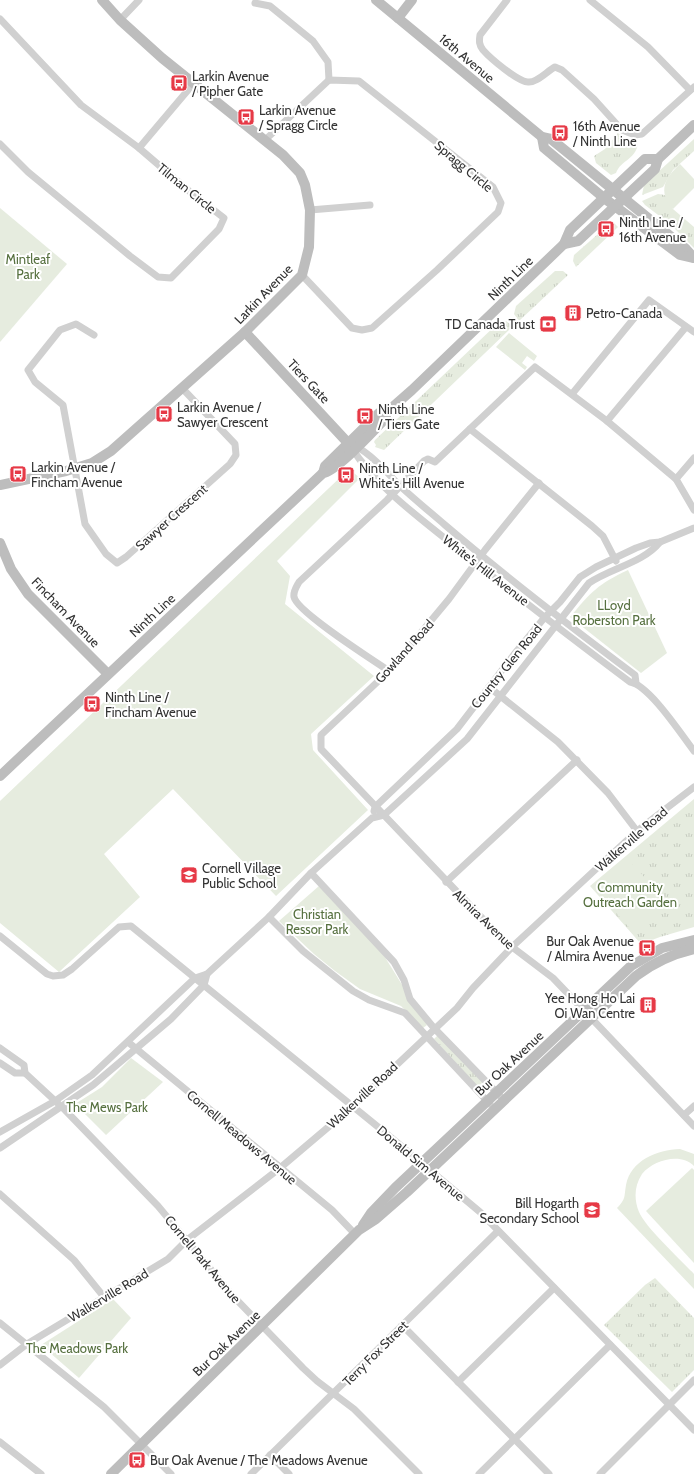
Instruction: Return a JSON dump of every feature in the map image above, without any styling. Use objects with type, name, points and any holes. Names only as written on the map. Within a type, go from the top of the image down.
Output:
[{"type":"street","name":"Larkin Avenue","points":[[0,485],[92,463],[111,451],[245,332],[302,275],[309,247],[310,210],[305,185],[300,173],[283,154],[264,141],[162,58],[120,20],[102,0]]},
{"type":"street","points":[[120,20],[139,0]]},
{"type":"street","name":"16th Avenue","points":[[376,0],[542,137],[551,139],[686,248],[694,258]]},
{"type":"street","points":[[398,18],[412,0]]},
{"type":"street","points":[[507,0],[483,29],[479,42],[482,49],[518,79],[528,82],[535,81],[555,67],[562,70],[594,99],[622,130],[635,135],[642,134],[692,88],[648,47],[590,0]]},
{"type":"street","points":[[255,3],[270,6],[313,40],[328,62],[329,80],[264,141]]},
{"type":"street","name":"Tilman Circle","points":[[0,19],[81,105],[139,148],[224,218],[219,229],[172,278],[158,277],[130,256],[28,172],[0,144]]},
{"type":"street","name":"Spragg Circle","points":[[302,275],[352,328],[362,330],[372,328],[437,270],[498,212],[501,203],[493,187],[359,80],[329,80]]},
{"type":"street","points":[[139,148],[194,83]]},
{"type":"street","name":"Ninth Line","points":[[564,244],[578,241],[624,199],[655,169],[658,159],[694,125]]},
{"type":"street","name":"16th Avenue","points":[[542,137],[544,148],[604,198],[680,255],[694,258]]},
{"type":"street","name":"Ninth Line","points":[[0,776],[323,473],[325,466],[353,446],[379,413],[387,412],[501,306],[564,244],[570,230],[645,159],[658,159]]},
{"type":"street","points":[[310,210],[370,205]]},
{"type":"street","points":[[572,394],[649,300],[694,332]]},
{"type":"street","points":[[75,468],[64,405],[35,382],[28,370],[60,330],[76,324],[94,335]]},
{"type":"street","points":[[607,421],[686,327]]},
{"type":"street","name":"Tiers Gate","points":[[245,332],[353,446]]},
{"type":"street","points":[[389,671],[335,634],[298,604],[294,596],[294,590],[299,582],[393,494],[424,461],[428,459],[435,462],[535,367],[607,421],[676,479],[694,510]]},
{"type":"street","name":"Sawyer Crescent","points":[[75,468],[85,524],[106,554],[117,563],[126,557],[230,464],[236,454],[235,444],[182,388]]},
{"type":"street","points":[[470,429],[603,536],[620,567]]},
{"type":"street","name":"White's Hill Avenue","points":[[353,446],[367,453],[401,486],[481,555],[635,675],[636,683]]},
{"type":"street","name":"White's Hill Avenue","points":[[353,446],[360,460],[393,494],[476,563],[556,626],[630,682],[636,683],[655,700],[694,751]]},
{"type":"street","points":[[676,479],[694,458]]},
{"type":"street","name":"Gowland Road","points":[[379,811],[321,749],[321,735],[389,671],[449,599],[481,555],[539,484]]},
{"type":"street","name":"Country Glen Road","points":[[0,1132],[55,1101],[92,1075],[128,1042],[199,982],[269,917],[311,873],[379,811],[457,728],[580,577],[614,558],[650,543],[660,542],[694,528]]},
{"type":"street","name":"Country Glen Road","points":[[379,811],[467,739],[562,619],[580,591],[600,576],[655,549],[660,542]]},
{"type":"street","name":"Fincham Avenue","points":[[0,543],[11,569],[28,594],[108,674]]},
{"type":"street","points":[[489,687],[558,742],[577,760],[608,793],[637,831]]},
{"type":"street","points":[[446,882],[577,760]]},
{"type":"street","name":"Walkerville Road","points":[[0,1365],[27,1344],[168,1259],[187,1240],[280,1168],[352,1106],[434,1028],[458,1008],[473,988],[512,947],[637,831],[694,787]]},
{"type":"street","name":"Almira Avenue","points":[[379,811],[414,845],[446,882],[503,940],[553,978],[592,1017],[694,1126]]},
{"type":"street","points":[[311,873],[394,962],[404,980],[410,999],[434,1028],[501,1096]]},
{"type":"street","points":[[269,917],[303,951],[353,991],[369,1000],[404,1013],[491,1105]]},
{"type":"street","name":"Donald Sim Avenue","points":[[0,936],[47,974],[58,976],[72,969],[119,927],[131,926],[480,1212],[694,1430]]},
{"type":"street","name":"Bur Oak Avenue","points":[[501,1096],[584,1010],[641,959],[662,948],[694,940]]},
{"type":"street","name":"Bur Oak Avenue","points":[[111,1474],[357,1232],[370,1214],[421,1164],[491,1105],[645,969],[679,952],[694,949]]},
{"type":"street","name":"Country Glen Road","points":[[0,1148],[93,1085],[171,1019],[199,982],[207,974]]},
{"type":"street","name":"Cornell Meadows Avenue","points":[[128,1042],[357,1232]]},
{"type":"street","name":"Cornell Park Avenue","points":[[0,1048],[24,1065],[25,1073],[62,1107],[158,1206],[225,1287],[311,1376],[361,1415],[419,1474]]},
{"type":"street","name":"Cornell Park Avenue","points":[[0,1063],[15,1074],[25,1073]]},
{"type":"street","name":"Bur Oak Avenue","points":[[357,1232],[376,1219],[429,1170],[491,1105]]},
{"type":"street","points":[[684,1115],[694,1106]]},
{"type":"street","points":[[0,1194],[74,1260],[104,1297]]},
{"type":"street","name":"Terry Fox Street","points":[[251,1474],[498,1231]]},
{"type":"street","points":[[458,1382],[554,1288]]},
{"type":"street","points":[[0,1323],[104,1407],[170,1474]]},
{"type":"street","points":[[402,1325],[549,1474]]},
{"type":"street","points":[[479,1474],[610,1345]]},
{"type":"street","points":[[600,1474],[694,1380]]},
{"type":"street","points":[[0,1442],[40,1474]]},
{"type":"street","points":[[270,1455],[289,1474]]},
{"type":"green space","points":[[618,133],[625,140],[638,144],[631,157],[621,165],[616,173],[611,175],[596,163],[594,156],[605,149]]},
{"type":"green space","points":[[694,139],[694,151],[673,170],[663,187],[642,195],[644,185]]},
{"type":"green space","points":[[680,164],[694,179],[694,188],[673,209],[665,196],[664,191],[670,174]]},
{"type":"green space","points":[[658,194],[665,195],[673,209],[694,227],[694,248],[670,224],[642,201]]},
{"type":"green space","name":"Mintleaf Park","points":[[0,208],[67,264],[0,342]]},
{"type":"green space","points":[[614,223],[618,227],[576,267],[573,261],[574,255],[598,234],[601,236]]},
{"type":"green space","points":[[555,271],[563,271],[568,275],[519,321],[514,314],[516,306]]},
{"type":"green space","points":[[506,321],[513,326],[384,450],[375,447],[375,440],[497,324]]},
{"type":"green space","points":[[509,333],[537,356],[534,361],[527,356],[522,363],[527,367],[525,370],[496,347]]},
{"type":"green space","points":[[349,469],[360,478],[277,561],[290,576],[285,604],[374,676],[311,734],[313,750],[368,810],[276,896],[173,789],[104,854],[140,897],[59,972],[0,923],[0,801]]},
{"type":"green space","name":"LLoyd Roberston Park","points":[[628,570],[667,653],[641,673],[570,617],[602,584]]},
{"type":"green space","points":[[694,799],[694,927],[641,944],[590,886]]},
{"type":"green space","name":"Community Outreach Garden","points":[[626,857],[667,902],[635,934],[593,887]]},
{"type":"green space","name":"Christian Ressor Park","points":[[319,886],[383,954],[427,1025],[423,1028],[401,1006],[360,989],[314,954],[279,921]]},
{"type":"green space","points":[[438,1035],[483,1082],[478,1087],[434,1039]]},
{"type":"green space","name":"The Mews Park","points":[[131,1058],[163,1082],[106,1135],[75,1104],[102,1087]]},
{"type":"green space","points":[[680,1149],[694,1154],[694,1166],[682,1159],[667,1160],[653,1165],[642,1174],[637,1183],[636,1203],[639,1212],[648,1226],[694,1274],[694,1289],[617,1208],[625,1195],[629,1176],[639,1163],[654,1154]]},
{"type":"green space","points":[[692,1168],[694,1170],[694,1263],[646,1211]]},
{"type":"green space","points":[[655,1278],[694,1318],[694,1370],[672,1392],[604,1325],[645,1285]]},
{"type":"green space","name":"The Meadows Park","points":[[113,1299],[131,1318],[79,1378],[41,1345]]},
{"type":"place","name":"Larkin Avenue / Pipher Gate","points":[[179,83]]},
{"type":"place","name":"Larkin Avenue / Spragg Circle","points":[[246,117]]},
{"type":"place","name":"16th Avenue / Ninth Line","points":[[560,133]]},
{"type":"place","name":"Ninth Line / 16th Avenue","points":[[606,229]]},
{"type":"place","name":"Petro-Canada","points":[[573,313]]},
{"type":"place","name":"TD Canada Trust","points":[[548,324]]},
{"type":"place","name":"Larkin Avenue / Sawyer Crescent","points":[[164,414]]},
{"type":"place","name":"Ninth Line / Tiers Gate","points":[[365,416]]},
{"type":"place","name":"Larkin Avenue / Fincham Avenue","points":[[18,474]]},
{"type":"place","name":"Ninth Line / White's Hill Avenue","points":[[346,475]]},
{"type":"place","name":"Ninth Line / Fincham Avenue","points":[[92,704]]},
{"type":"place","name":"Cornell Village Public School","points":[[189,875]]},
{"type":"place","name":"Bur Oak Avenue / Almira Avenue","points":[[647,948]]},
{"type":"place","name":"Yee Hong Ho Lai Oi Wan Centre","points":[[648,1005]]},
{"type":"place","name":"Bill Hogarth Secondary School","points":[[592,1210]]},
{"type":"place","name":"Bur Oak Avenue / The Meadows Avenue","points":[[137,1460]]}]
